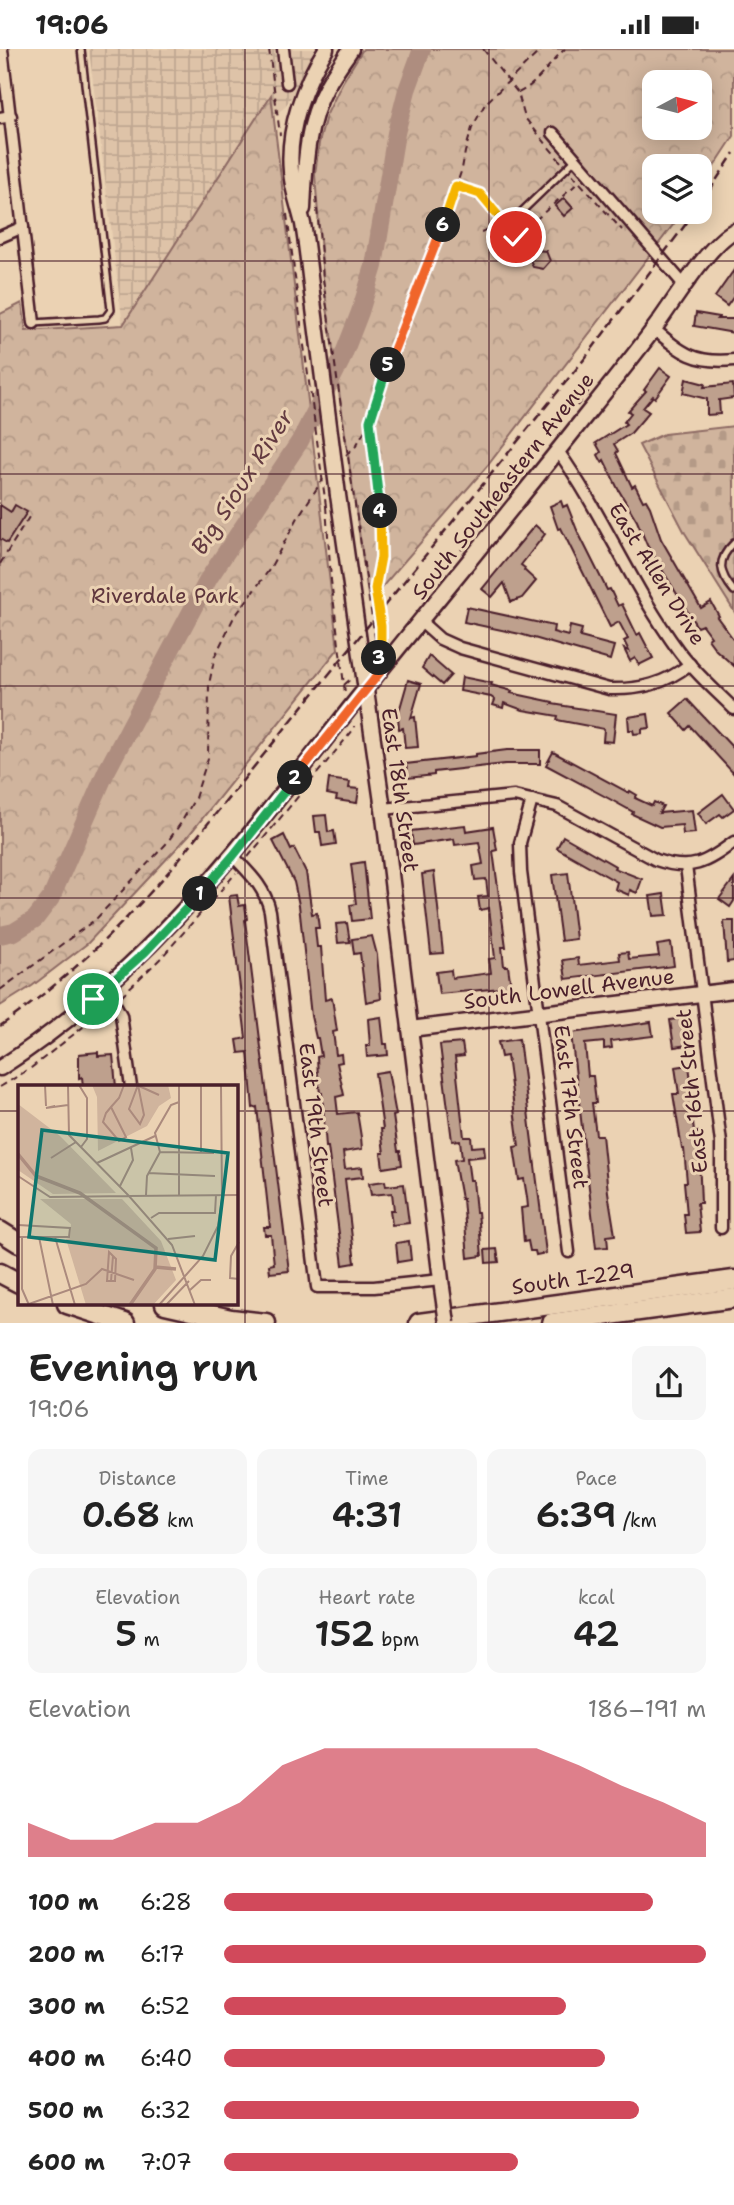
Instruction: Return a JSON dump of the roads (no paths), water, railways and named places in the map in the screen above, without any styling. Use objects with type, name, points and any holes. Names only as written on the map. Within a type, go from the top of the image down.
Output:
[{"type":"highway","points":[[0,1231],[18,1242]]},
{"type":"highway","points":[[0,1273],[18,1282]]},
{"type":"highway","name":"South I-229","points":[[419,1323],[734,1280]]},
{"type":"highway","name":"South I-229","points":[[552,1323],[734,1298]]},
{"type":"highway","points":[[70,1305],[125,1323]]},
{"type":"highway","points":[[169,1305],[231,1319],[266,1323]]},
{"type":"street","points":[[2,49],[5,117],[23,227],[34,323]]},
{"type":"street","points":[[283,49],[287,83]]},
{"type":"street","points":[[302,221],[290,171],[292,140],[305,90],[327,49]]},
{"type":"street","points":[[302,221],[311,129],[324,92],[351,49]]},
{"type":"street","points":[[553,133],[685,286]]},
{"type":"street","name":"East 18th Street","points":[[302,221],[383,809],[447,1323]]},
{"type":"street","points":[[0,237],[23,227]]},
{"type":"street","name":"South Southeastern Avenue","points":[[0,1068],[64,1022],[106,987],[170,926],[233,856],[558,451],[710,252],[726,235],[734,231]]},
{"type":"street","points":[[653,329],[681,353],[711,362],[734,360]]},
{"type":"street","name":"East Allen Drive","points":[[558,451],[576,477],[624,565],[678,649],[734,709]]},
{"type":"street","points":[[421,622],[440,639],[460,648],[609,689],[632,689],[656,684],[690,664]]},
{"type":"street","points":[[383,809],[514,796],[557,806],[656,860],[671,865],[686,866],[707,861],[734,842]]},
{"type":"street","name":"East 17th Street","points":[[531,800],[520,843],[521,872],[569,1252]]},
{"type":"street","name":"East 19th Street","points":[[233,856],[259,885],[267,897],[270,911],[317,1287],[442,1284]]},
{"type":"street","name":"East 16th Street","points":[[686,866],[721,1143],[721,1228]]},
{"type":"street","points":[[106,987],[121,1015],[131,1085]]},
{"type":"street","name":"South Lowell Avenue","points":[[410,1029],[734,990]]},
{"type":"street","points":[[721,1143],[734,1141]]},
{"type":"lane","points":[[34,323],[99,320],[105,318],[111,310],[81,49]]},
{"type":"lane","points":[[514,219],[576,159]]},
{"type":"lane","points":[[734,543],[726,551],[721,565],[724,579],[734,591]]},
{"type":"waterway","name":"Big Sioux River","points":[[0,935],[14,932],[35,919],[51,898],[106,772],[209,578],[300,441],[341,361],[374,266],[396,133],[407,90],[422,49]]},
{"type":"railway","points":[[712,187],[734,153]]},
{"type":"railway","points":[[0,1026],[47,991],[91,953],[171,869],[586,357],[686,224]]},
{"type":"park label","name":"Riverdale Park","points":[[165,596]]}]
